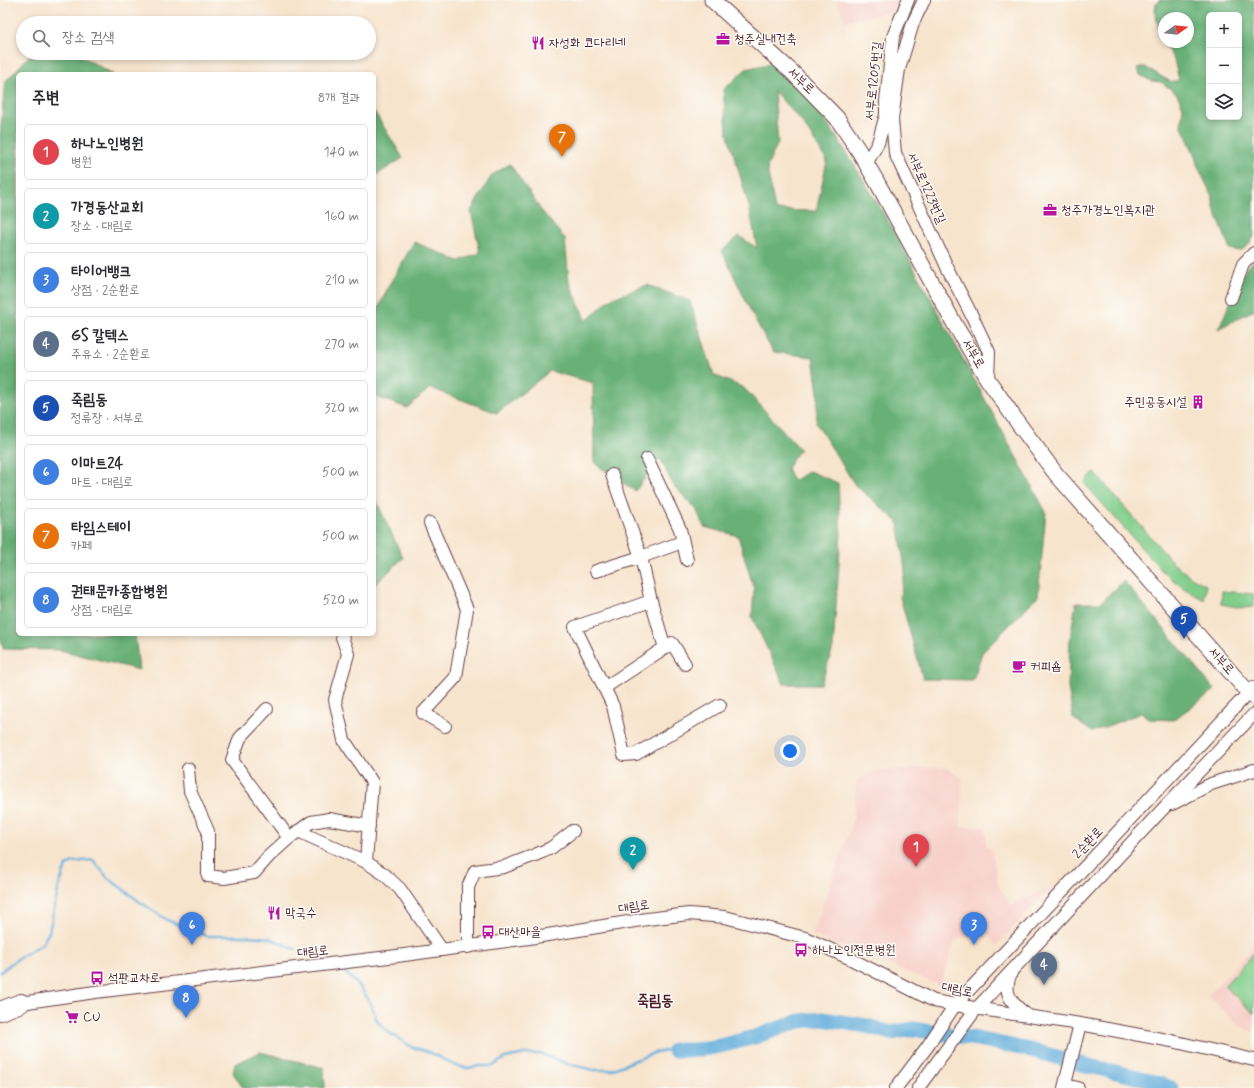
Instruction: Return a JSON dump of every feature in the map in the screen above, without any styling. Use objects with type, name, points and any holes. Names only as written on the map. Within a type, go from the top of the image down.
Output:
[{"type":"highway","points":[[0,997],[21,1003]]},
{"type":"highway","points":[[0,1011],[21,1003]]},
{"type":"main road","name":"서부로","points":[[712,0],[792,72],[837,118],[866,164],[955,325],[988,380],[1018,423],[1056,474],[1252,692]]},
{"type":"street","name":"서부로1205번길","points":[[866,164],[878,143],[886,115],[886,100],[894,70],[893,36],[908,0]]},
{"type":"street","name":"서부로1223번길","points":[[924,0],[894,70],[892,119],[895,154],[946,268],[972,316],[989,352],[988,380]]},
{"type":"street","points":[[1231,298],[1243,264],[1254,253]]},
{"type":"street","points":[[647,459],[680,529],[687,560]]},
{"type":"street","points":[[612,475],[641,557],[651,601],[665,648]]},
{"type":"street","points":[[430,523],[467,609],[456,677],[423,713],[445,726]]},
{"type":"street","points":[[596,571],[682,542]]},
{"type":"street","points":[[651,601],[575,627],[613,706],[624,755],[636,754],[720,705]]},
{"type":"street","points":[[342,636],[348,654],[335,700],[344,740],[372,782],[366,862]]},
{"type":"street","points":[[604,688],[672,643],[685,664]]},
{"type":"street","name":"2순환로","points":[[896,1088],[927,1047],[955,1005],[1252,692]]},
{"type":"street","points":[[267,709],[240,738],[232,760],[293,835],[366,862],[384,874],[400,889],[442,950]]},
{"type":"street","points":[[918,1088],[976,1009],[1162,809],[1254,714]]},
{"type":"street","points":[[188,769],[190,791],[208,831],[208,876],[224,878],[254,873],[269,856],[293,835],[311,822],[329,819],[369,826]]},
{"type":"street","points":[[1162,809],[1211,784],[1254,770]]},
{"type":"street","points":[[468,947],[468,887],[474,871],[504,867],[536,855],[551,848],[573,831]]},
{"type":"street","name":"대림로","points":[[0,1006],[95,992],[468,947],[647,918],[689,914],[725,917],[805,938],[929,998],[955,1005],[1080,1024],[1172,1041],[1254,1060]]},
{"type":"street","points":[[1012,970],[1008,981],[1008,994],[1015,1006],[1030,1017]]},
{"type":"street","points":[[1078,1088],[1065,1087],[1080,1024]]},
{"type":"shaded area","points":[[836,0],[899,0],[896,11],[845,21]]},
{"type":"shaded area","points":[[945,767],[962,779],[961,827],[986,827],[986,846],[992,850],[998,884],[1010,905],[1052,887],[996,946],[984,929],[955,941],[940,985],[812,935],[854,817],[856,782],[871,771]]},
{"type":"shaded area","points":[[1254,946],[1254,1033],[1240,1026],[1208,996]]},
{"type":"green space","points":[[1159,0],[1254,0],[1254,237],[1244,249],[1238,251],[1230,249],[1215,211],[1212,196],[1198,167],[1194,153],[1181,125],[1183,107],[1177,94],[1161,82],[1151,81],[1140,75],[1137,68],[1145,67],[1171,82],[1179,80],[1174,60],[1167,48],[1194,48],[1194,12],[1158,12],[1158,26],[1155,12],[1156,3]]},
{"type":"green space","points":[[25,60],[88,60],[109,72],[16,72],[16,636],[135,636],[139,670],[60,650],[3,649],[0,634],[0,137],[5,82]]},
{"type":"green space","points":[[771,63],[813,102],[849,156],[894,231],[1046,512],[1038,596],[982,653],[973,680],[923,679],[900,597],[905,570],[898,522],[855,485],[816,423],[818,393],[813,357],[773,352],[752,314],[722,251],[739,236],[757,248],[749,206],[727,132],[723,90],[746,69]],"holes":[[[774,91],[802,122],[827,161],[816,211],[775,210],[767,167],[778,143]]]},
{"type":"green space","points":[[376,114],[403,158],[376,175]]},
{"type":"green space","points":[[510,164],[541,210],[565,239],[569,281],[586,321],[610,299],[647,285],[690,301],[714,375],[744,388],[800,449],[787,468],[793,481],[809,471],[838,483],[841,534],[833,648],[821,684],[784,684],[752,617],[754,589],[738,536],[704,527],[696,509],[673,485],[660,458],[635,491],[594,463],[593,383],[550,371],[497,413],[430,388],[407,408],[376,397],[376,314],[389,285],[414,242],[459,261],[480,253],[471,211],[492,175]]},
{"type":"green space","points":[[1254,261],[1254,310],[1218,329],[1247,267]]},
{"type":"green space","points":[[1094,472],[1174,564],[1191,577],[1206,585],[1204,600],[1182,587],[1163,572],[1084,483]]},
{"type":"green space","points":[[376,500],[403,558],[376,584]]},
{"type":"green space","points":[[1124,581],[1215,690],[1173,720],[1150,719],[1141,713],[1092,732],[1073,718],[1068,687],[1070,638],[1076,603],[1100,603]]},
{"type":"green space","points":[[1222,591],[1254,594],[1254,607],[1242,608],[1221,604]]},
{"type":"green space","points":[[1254,953],[1254,1013],[1224,986]]},
{"type":"green space","points":[[260,1052],[324,1068],[325,1088],[243,1088],[233,1073],[235,1064]]},
{"type":"waterway","points":[[0,972],[42,944],[49,932],[59,886],[66,866],[73,862],[93,860],[108,878],[167,920],[207,936],[247,936],[269,938],[295,949]]},
{"type":"waterway","points":[[331,970],[343,970],[361,988],[371,1004],[377,1021],[388,1032],[410,1046],[433,1054],[454,1065],[467,1068],[493,1066],[505,1058],[525,1054],[541,1054],[568,1064],[594,1070],[611,1070],[656,1052],[674,1050]]},
{"type":"waterway","points":[[674,1050],[696,1050],[720,1046],[758,1036],[799,1021],[823,1019],[867,1026],[891,1033],[913,1029],[977,1039],[1035,1051],[1085,1065],[1146,1079],[1171,1088]]},
{"type":"place","name":"청주실내건축","points":[[723,39]]},
{"type":"place","name":"자성화 코다리네","points":[[538,43]]},
{"type":"place","name":"타임스테이","points":[[562,157]]},
{"type":"place","name":"청주가경노인복지관","points":[[1050,210]]},
{"type":"place","name":"주민공동시설","points":[[1198,402]]},
{"type":"place","name":"죽림동","points":[[1184,639]]},
{"type":"place","name":"커피숍","points":[[1019,666]]},
{"type":"place","name":"하나노인병원","points":[[916,867]]},
{"type":"place","name":"가경동산교회","points":[[633,870]]},
{"type":"place","name":"막국수","points":[[274,913]]},
{"type":"place","name":"대산마을","points":[[488,932]]},
{"type":"place","name":"이마트24","points":[[192,945]]},
{"type":"place","name":"타이어뱅크","points":[[974,945]]},
{"type":"place","name":"하나노인전문병원","points":[[801,950]]},
{"type":"place","name":"석판교차로","points":[[97,978]]},
{"type":"place","name":"GS 칼텍스","points":[[1044,985]]},
{"type":"place","name":"CU","points":[[72,1017]]},
{"type":"place","name":"권태문카종합병원","points":[[186,1018]]},
{"type":"district","name":"죽림동","points":[[655,1001]]}]
